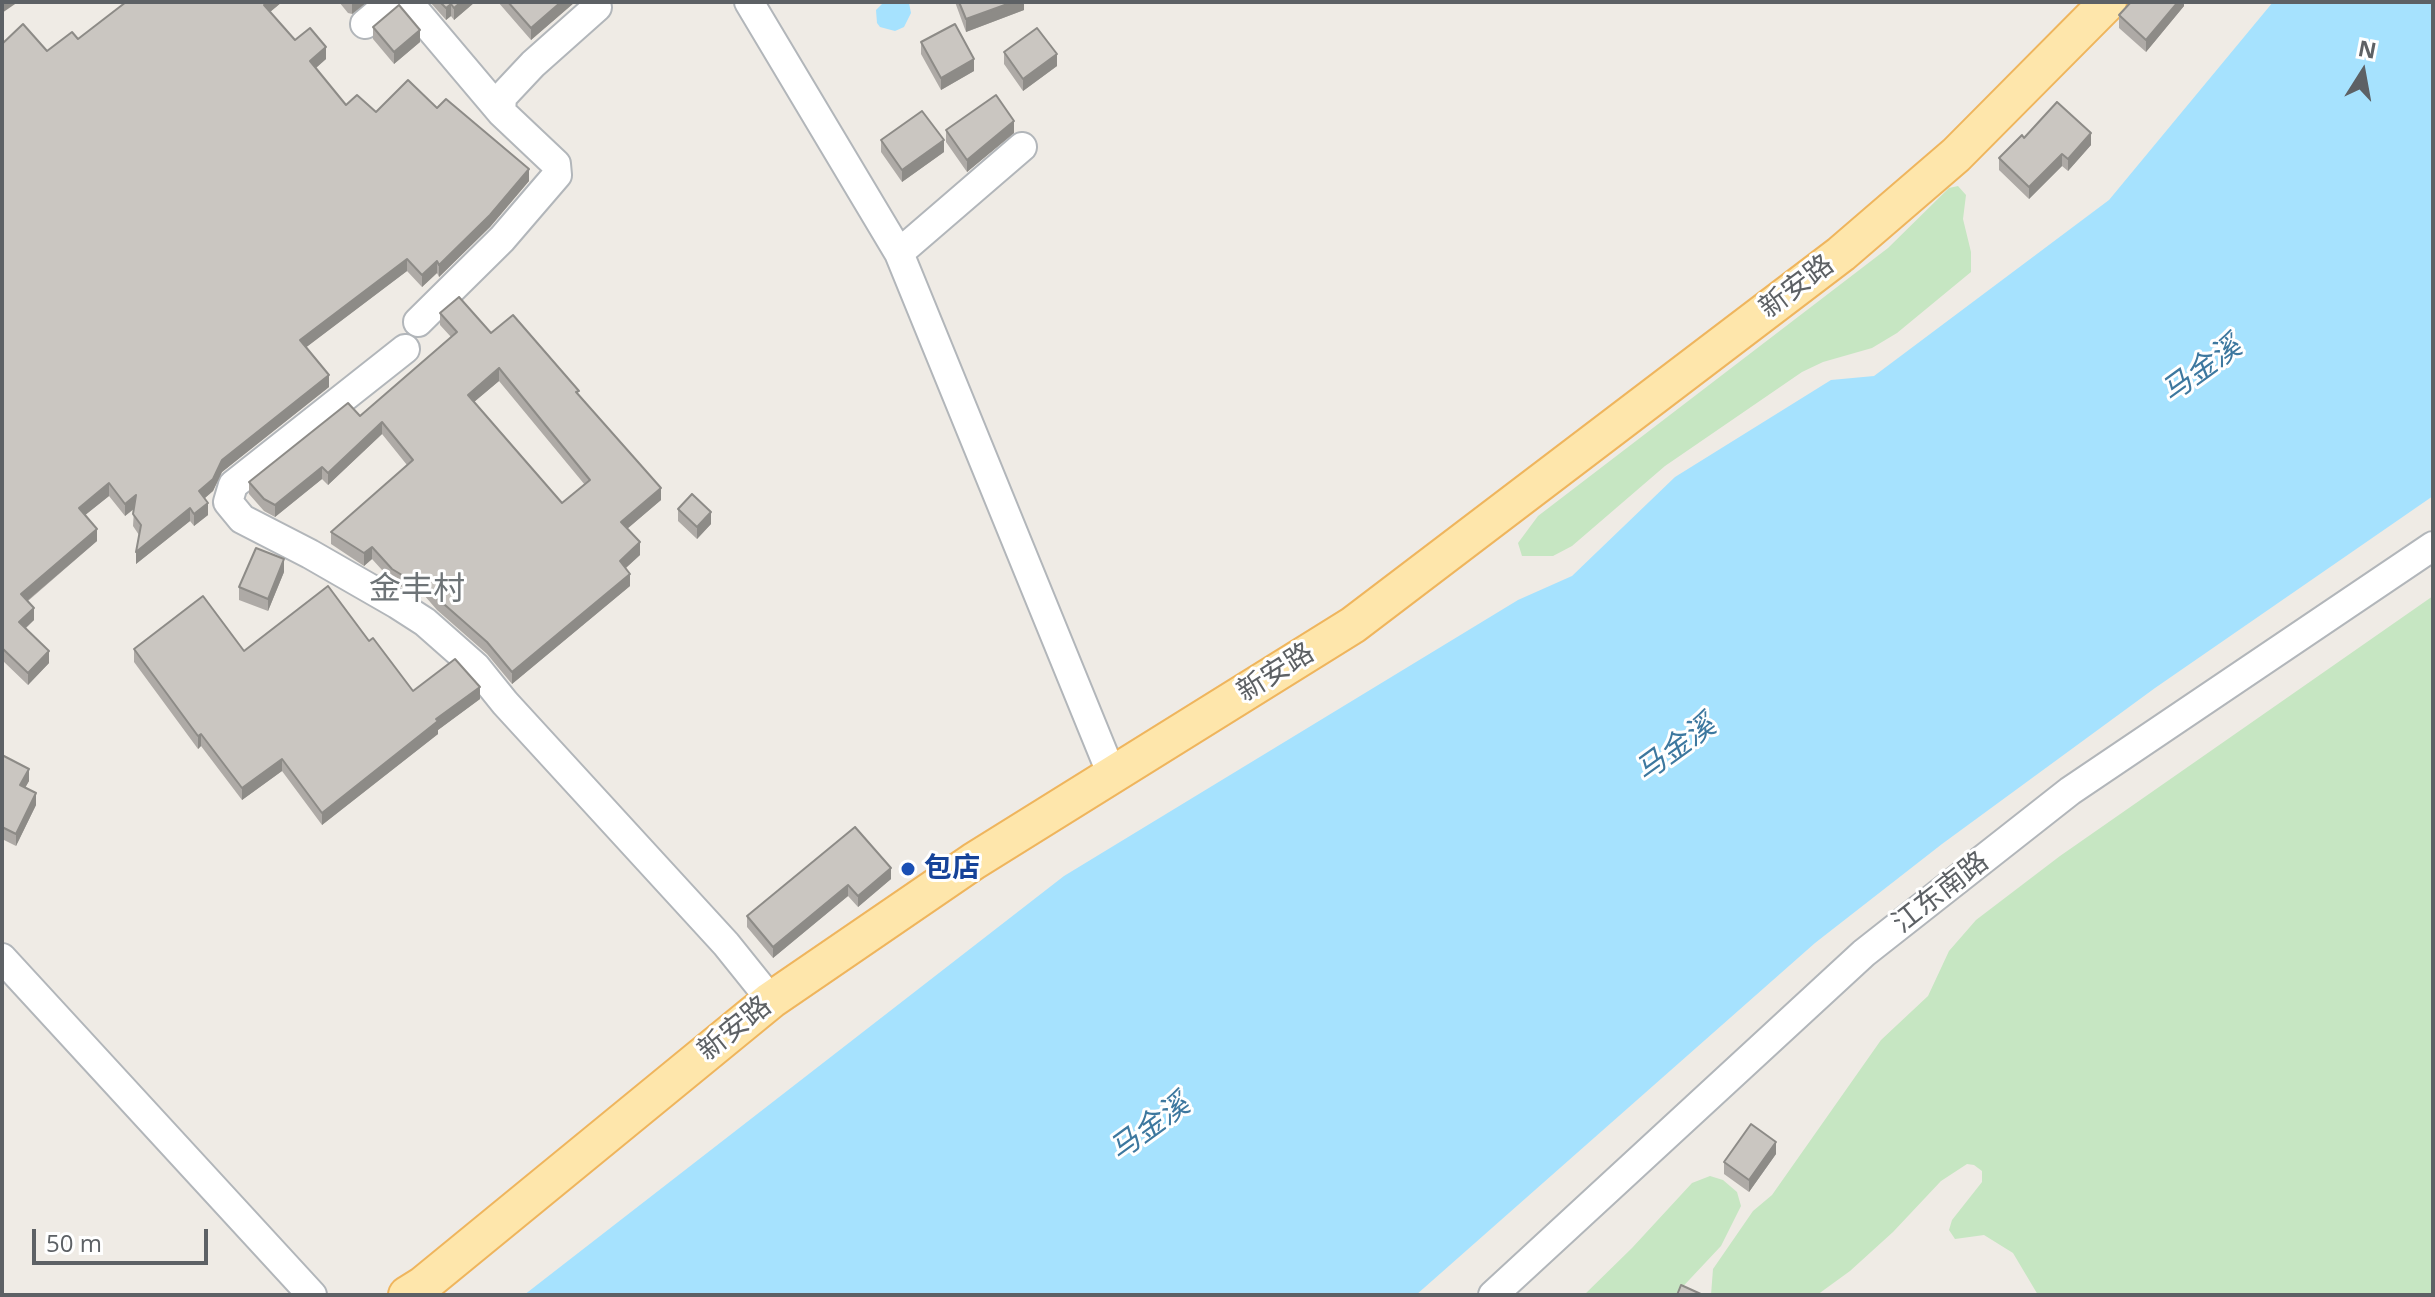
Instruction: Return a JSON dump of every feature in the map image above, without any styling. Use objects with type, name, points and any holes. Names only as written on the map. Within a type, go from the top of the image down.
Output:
[{"type":"main road","name":"新安路","points":[[407,1295],[771,1000],[974,861],[1353,625],[1841,254],[1956,155],[2108,2]]},
{"type":"street","points":[[365,24],[391,2]]},
{"type":"street","points":[[408,2],[501,112],[556,164],[557,175],[502,239],[418,322]]},
{"type":"street","points":[[749,2],[899,253],[1112,775]]},
{"type":"street","points":[[501,112],[502,97],[533,64],[597,7]]},
{"type":"street","points":[[899,253],[1022,147]]},
{"type":"street","points":[[405,349],[233,485],[228,502],[242,519],[310,554],[416,616],[476,667],[505,703],[716,934],[771,1000]]},
{"type":"street","name":"江东南路","points":[[1493,1295],[1864,953],[2070,791],[2433,546]]},
{"type":"street","points":[[2,958],[312,1295]]},
{"type":"green space","points":[[1958,186],[1966,195],[1963,219],[1971,252],[1971,272],[1897,333],[1872,348],[1823,362],[1802,372],[1665,466],[1572,546],[1553,556],[1522,556],[1518,543],[1538,516],[1888,248],[1949,188]]},
{"type":"green space","points":[[2433,596],[2433,1295],[2038,1295],[2013,1253],[1984,1235],[1955,1239],[1949,1230],[1952,1220],[1982,1182],[1982,1171],[1967,1164],[1941,1181],[1893,1232],[1850,1271],[1817,1295],[1711,1295],[1713,1269],[1753,1211],[1772,1195],[1881,1040],[1928,996],[1949,951],[1976,920],[2060,856]]},
{"type":"green space","points":[[1710,1176],[1723,1180],[1737,1192],[1741,1206],[1721,1246],[1675,1295],[1584,1295],[1692,1183]]},
{"type":"water","points":[[884,2],[909,3],[911,13],[904,27],[895,31],[880,27],[876,10]]},
{"type":"water","name":"马金溪","points":[[2273,2],[2433,2],[2433,496],[2155,688],[1942,844],[1815,943],[1416,1295],[524,1295],[1064,876],[1518,600],[1572,576],[1675,477],[1831,380],[1874,376],[2109,200]]},
{"type":"building","points":[[126,2],[268,2],[264,5],[295,40],[310,28],[326,47],[310,61],[346,105],[357,95],[376,112],[408,80],[437,108],[446,99],[529,169],[490,215],[439,265],[437,261],[422,275],[407,259],[300,340],[329,375],[222,460],[213,479],[199,491],[208,503],[194,514],[190,508],[136,552],[141,525],[133,514],[136,495],[125,504],[109,483],[79,508],[97,529],[21,594],[34,608],[19,622],[49,651],[28,673],[2,648],[2,44],[23,24],[47,51],[72,32],[78,39]]},
{"type":"building","points":[[440,2],[461,2],[454,8],[451,4],[446,8]]},
{"type":"building","points":[[508,2],[561,2],[531,28]]},
{"type":"building","points":[[959,2],[1013,2],[966,19]]},
{"type":"building","points":[[2131,2],[2178,2],[2146,40],[2119,15]]},
{"type":"building","points":[[399,5],[420,30],[394,52],[373,27]]},
{"type":"building","points":[[955,24],[974,59],[941,78],[921,42]]},
{"type":"building","points":[[1037,28],[1057,54],[1023,79],[1004,52]]},
{"type":"building","points":[[996,95],[1014,121],[967,160],[946,130]]},
{"type":"building","points":[[2057,102],[2091,133],[2068,159],[2062,154],[2029,187],[1999,158],[2022,135],[2024,138]]},
{"type":"building","points":[[922,111],[944,140],[902,170],[881,140]]},
{"type":"building","points":[[459,297],[491,333],[513,315],[661,488],[621,522],[640,542],[620,561],[630,574],[512,672],[487,642],[437,598],[424,582],[420,586],[392,569],[372,547],[364,553],[331,532],[413,460],[382,422],[328,473],[322,467],[275,505],[264,499],[249,482],[348,403],[360,416],[457,332],[440,313]],"holes":[[[499,368],[590,480],[562,503],[468,395]]]},
{"type":"building","points":[[692,494],[711,512],[697,527],[678,509]]},
{"type":"building","points":[[256,548],[284,559],[268,599],[239,587]]},
{"type":"building","points":[[328,586],[369,641],[373,638],[413,691],[455,659],[480,687],[436,719],[438,721],[322,813],[282,759],[242,788],[201,734],[198,736],[134,649],[203,596],[244,651]]},
{"type":"building","points":[[2,755],[29,769],[20,785],[36,793],[16,834],[2,827]]},
{"type":"building","points":[[855,827],[891,868],[858,896],[848,885],[773,947],[747,916]]},
{"type":"building","points":[[1751,1124],[1776,1142],[1749,1180],[1724,1162]]},
{"type":"building","points":[[1681,1285],[1703,1295],[1677,1295]]},
{"type":"place","name":"包店","points":[[908,869]]},
{"type":"district","name":"金丰村","points":[[417,590]]}]
